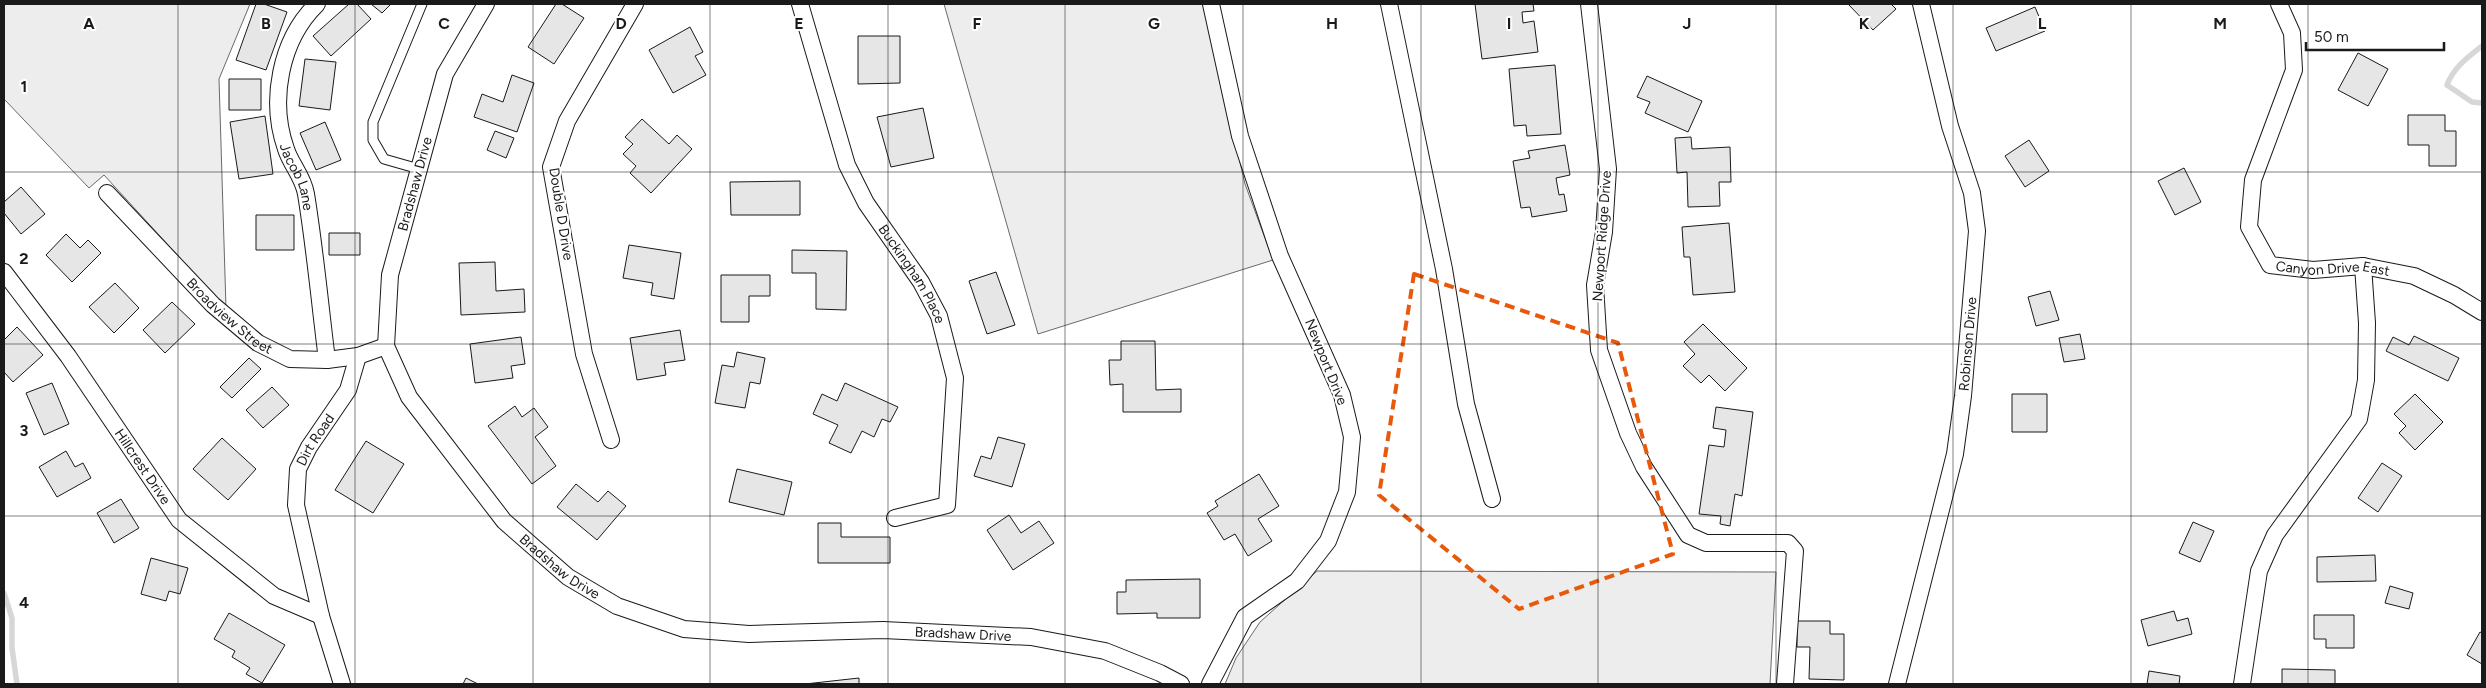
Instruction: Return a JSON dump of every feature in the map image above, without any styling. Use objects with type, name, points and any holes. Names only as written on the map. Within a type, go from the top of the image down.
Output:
[{"type":"street","name":"Jacob Lane","points":[[317,4],[311,10],[290,45],[280,74],[278,114],[286,150],[303,180],[312,229],[327,360]]},
{"type":"street","name":"Bradshaw Drive","points":[[486,4],[445,74],[390,275],[386,346],[409,397],[504,521],[568,577],[617,606],[684,629],[749,634],[883,630],[1032,637],[1105,651],[1160,673],[1181,684]]},
{"type":"street","name":"Double D Drive","points":[[611,440],[584,354],[551,168],[567,121],[635,4]]},
{"type":"street","name":"Buckingham Place","points":[[800,4],[847,165],[866,203],[921,282],[940,316],[955,378],[947,505],[895,518]]},
{"type":"street","name":"Newport Drive","points":[[1210,684],[1245,617],[1297,581],[1328,541],[1347,492],[1352,437],[1342,395],[1280,256],[1240,136],[1211,4]]},
{"type":"street","points":[[1389,4],[1444,269],[1466,404],[1492,499]]},
{"type":"street","name":"Newport Ridge Drive","points":[[1589,4],[1608,169],[1604,232],[1595,285],[1599,350],[1628,434],[1644,467],[1688,535],[1706,543],[1788,544],[1795,551],[1785,684]]},
{"type":"street","name":"Robinson Drive","points":[[1897,684],[1955,454],[1963,396],[1977,231],[1972,193],[1950,126],[1921,4]]},
{"type":"street","name":"Canyon Drive East","points":[[2280,4],[2292,33],[2294,70],[2253,180],[2249,227],[2270,265],[2313,270],[2363,266],[2414,276],[2454,295],[2482,312]]},
{"type":"street","name":"Broadview Street","points":[[106,193],[213,306],[258,343],[290,359],[327,360],[358,356],[386,346]]},
{"type":"street","points":[[2242,684],[2259,571],[2275,535],[2359,420],[2366,380],[2367,342],[2363,266]]},
{"type":"street","name":"Hillcrest Drive","points":[[4,272],[68,356],[179,520],[274,596],[321,616]]},
{"type":"street","name":"Dirt Road","points":[[342,684],[321,616],[296,505],[298,469],[309,447],[348,390],[358,356]]},
{"type":"lane","points":[[419,169],[384,159],[373,140],[373,122],[422,4]]},
{"type":"highlighted area","points":[[1414,274],[1618,343],[1673,554],[1519,609],[1379,495]]},
{"type":"shaded area","points":[[4,4],[250,4],[219,79],[226,308],[104,175],[89,188],[4,99]]},
{"type":"shaded area","points":[[944,4],[1203,4],[1245,184],[1273,260],[1038,334]]},
{"type":"shaded area","points":[[1317,571],[1776,572],[1770,684],[1225,684],[1236,658],[1260,622]]},
{"type":"building","points":[[256,4],[264,4],[287,12],[266,70],[236,60]]},
{"type":"building","points":[[349,4],[357,4],[371,19],[331,56],[313,36]]},
{"type":"building","points":[[371,4],[391,4],[382,13]]},
{"type":"building","points":[[556,4],[562,4],[584,18],[554,64],[528,47]]},
{"type":"building","points":[[1475,4],[1533,4],[1534,11],[1522,12],[1523,23],[1534,21],[1538,52],[1482,59]]},
{"type":"building","points":[[1848,4],[1891,4],[1896,9],[1873,30]]},
{"type":"building","points":[[2035,7],[2045,31],[1996,51],[1986,28]]},
{"type":"building","points":[[690,27],[703,52],[695,56],[706,75],[673,93],[649,50]]},
{"type":"building","points":[[858,36],[900,36],[900,83],[858,84]]},
{"type":"building","points":[[2358,53],[2388,69],[2368,106],[2338,90]]},
{"type":"building","points":[[305,59],[336,62],[330,110],[299,106]]},
{"type":"building","points":[[1555,65],[1561,134],[1527,136],[1526,125],[1514,126],[1509,69]]},
{"type":"building","points":[[512,75],[534,83],[517,132],[474,117],[482,94],[503,102]]},
{"type":"building","points":[[1647,76],[1702,101],[1688,132],[1645,113],[1650,102],[1637,97]]},
{"type":"building","points":[[229,79],[261,79],[261,110],[229,110]]},
{"type":"building","points":[[923,108],[934,158],[891,167],[877,117]]},
{"type":"building","points":[[2408,115],[2445,115],[2445,131],[2456,131],[2456,166],[2429,166],[2429,145],[2408,145]]},
{"type":"building","points":[[265,116],[273,174],[239,179],[230,122]]},
{"type":"building","points":[[642,119],[669,144],[677,135],[692,149],[651,193],[630,173],[636,166],[623,154],[633,144],[625,137]]},
{"type":"building","points":[[325,122],[341,160],[316,170],[300,133]]},
{"type":"building","points":[[495,131],[514,138],[506,158],[487,150]]},
{"type":"building","points":[[1691,137],[1692,149],[1730,147],[1731,182],[1719,182],[1720,206],[1688,207],[1687,172],[1677,173],[1675,138]]},
{"type":"building","points":[[2029,140],[2049,171],[2025,187],[2005,156]]},
{"type":"building","points":[[1565,145],[1570,175],[1556,178],[1559,195],[1564,194],[1567,211],[1532,217],[1530,207],[1521,208],[1513,161],[1530,158],[1528,151]]},
{"type":"building","points":[[2184,168],[2201,202],[2175,215],[2158,181]]},
{"type":"building","points":[[800,181],[800,215],[731,215],[730,182]]},
{"type":"building","points":[[21,187],[45,214],[21,234],[4,213],[4,202]]},
{"type":"building","points":[[256,215],[294,215],[294,250],[256,250]]},
{"type":"building","points":[[1729,223],[1735,292],[1693,295],[1690,257],[1684,257],[1682,227]]},
{"type":"building","points":[[329,233],[360,233],[360,255],[329,255]]},
{"type":"building","points":[[66,234],[80,248],[88,240],[101,253],[72,282],[46,255]]},
{"type":"building","points":[[629,245],[681,253],[674,299],[651,295],[653,283],[623,278]]},
{"type":"building","points":[[792,250],[847,251],[846,310],[816,309],[816,273],[792,273]]},
{"type":"building","points":[[495,262],[496,291],[524,289],[525,312],[461,315],[459,263]]},
{"type":"building","points":[[996,272],[1015,325],[987,334],[969,281]]},
{"type":"building","points":[[721,275],[770,275],[770,296],[749,296],[749,322],[721,322]]},
{"type":"building","points":[[115,283],[139,308],[114,333],[89,307]]},
{"type":"building","points":[[2050,291],[2059,320],[2036,326],[2028,297]]},
{"type":"building","points":[[172,302],[195,324],[165,353],[143,330]]},
{"type":"building","points":[[1703,324],[1747,368],[1725,391],[1709,375],[1701,383],[1683,366],[1695,354],[1684,342]]},
{"type":"building","points":[[17,327],[43,355],[13,382],[4,372],[4,340]]},
{"type":"building","points":[[680,330],[685,360],[664,363],[666,375],[637,380],[630,338]]},
{"type":"building","points":[[2080,334],[2085,359],[2064,362],[2059,338]]},
{"type":"building","points":[[2414,336],[2459,358],[2448,381],[2386,351],[2393,337],[2409,345]]},
{"type":"building","points":[[521,337],[525,364],[511,366],[513,378],[475,383],[470,344]]},
{"type":"building","points":[[1121,341],[1155,341],[1156,390],[1181,389],[1181,412],[1123,412],[1123,384],[1110,385],[1109,360],[1121,360]]},
{"type":"building","points":[[737,352],[765,358],[760,384],[750,382],[745,408],[715,403],[722,365],[734,367]]},
{"type":"building","points":[[249,358],[261,369],[232,398],[220,387]]},
{"type":"building","points":[[52,383],[69,424],[44,435],[26,393]]},
{"type":"building","points":[[845,383],[898,407],[890,422],[882,419],[874,437],[862,431],[851,453],[829,443],[838,425],[813,414],[822,394],[837,401]]},
{"type":"building","points":[[272,387],[289,405],[263,428],[246,410]]},
{"type":"building","points":[[2012,394],[2047,394],[2047,432],[2012,432]]},
{"type":"building","points":[[2415,394],[2443,422],[2415,450],[2399,433],[2406,426],[2394,414]]},
{"type":"building","points":[[515,406],[522,417],[534,408],[548,427],[535,437],[556,466],[532,484],[488,426]]},
{"type":"building","points":[[1716,407],[1753,412],[1742,496],[1735,494],[1730,526],[1720,524],[1721,516],[1699,514],[1709,445],[1724,447],[1726,430],[1713,428]]},
{"type":"building","points":[[998,437],[1025,444],[1012,487],[974,476],[981,456],[991,459]]},
{"type":"building","points":[[222,438],[256,469],[228,500],[193,469]]},
{"type":"building","points":[[366,441],[404,464],[373,513],[335,490]]},
{"type":"building","points":[[66,451],[75,467],[83,463],[91,478],[57,497],[39,467]]},
{"type":"building","points":[[2382,463],[2402,476],[2378,512],[2358,498]]},
{"type":"building","points":[[737,469],[792,482],[784,515],[729,502]]},
{"type":"building","points":[[1259,474],[1279,506],[1258,519],[1272,541],[1248,556],[1235,534],[1224,540],[1207,513],[1218,506],[1215,501]]},
{"type":"building","points":[[576,484],[598,502],[608,491],[626,506],[597,540],[557,507]]},
{"type":"building","points":[[121,499],[139,528],[114,543],[97,513]]},
{"type":"building","points":[[1009,515],[1021,533],[1039,521],[1054,543],[1013,570],[987,530]]},
{"type":"building","points":[[2193,522],[2214,531],[2200,562],[2179,553]]},
{"type":"building","points":[[818,523],[841,523],[841,537],[890,537],[890,563],[818,563]]},
{"type":"building","points":[[2375,555],[2376,581],[2317,582],[2317,557]]},
{"type":"building","points":[[151,558],[188,568],[180,594],[169,591],[166,601],[141,594]]},
{"type":"building","points":[[1200,579],[1200,618],[1157,618],[1157,613],[1117,614],[1117,592],[1126,592],[1126,580]]},
{"type":"building","points":[[2390,586],[2413,593],[2409,609],[2385,603]]},
{"type":"building","points":[[2174,611],[2177,621],[2188,618],[2192,634],[2148,646],[2141,620]]},
{"type":"building","points":[[229,613],[285,645],[262,683],[246,674],[250,668],[232,657],[235,651],[214,639]]},
{"type":"building","points":[[2314,615],[2354,615],[2354,648],[2326,648],[2326,639],[2314,639]]},
{"type":"building","points":[[1797,621],[1830,621],[1830,634],[1844,634],[1844,680],[1809,679],[1810,647],[1797,647]]},
{"type":"building","points":[[2480,632],[2482,633],[2482,664],[2467,655]]},
{"type":"building","points":[[2282,669],[2335,670],[2335,684],[2282,684]]},
{"type":"building","points":[[2149,671],[2180,676],[2179,684],[2147,684]]},
{"type":"building","points":[[466,678],[478,684],[463,684]]},
{"type":"building","points":[[859,678],[859,684],[805,684]]},
{"type":"waterway","points":[[2482,46],[2457,68],[2447,85],[2472,102],[2482,103]]},
{"type":"waterway","points":[[4,593],[12,618],[12,648],[17,684]]}]
